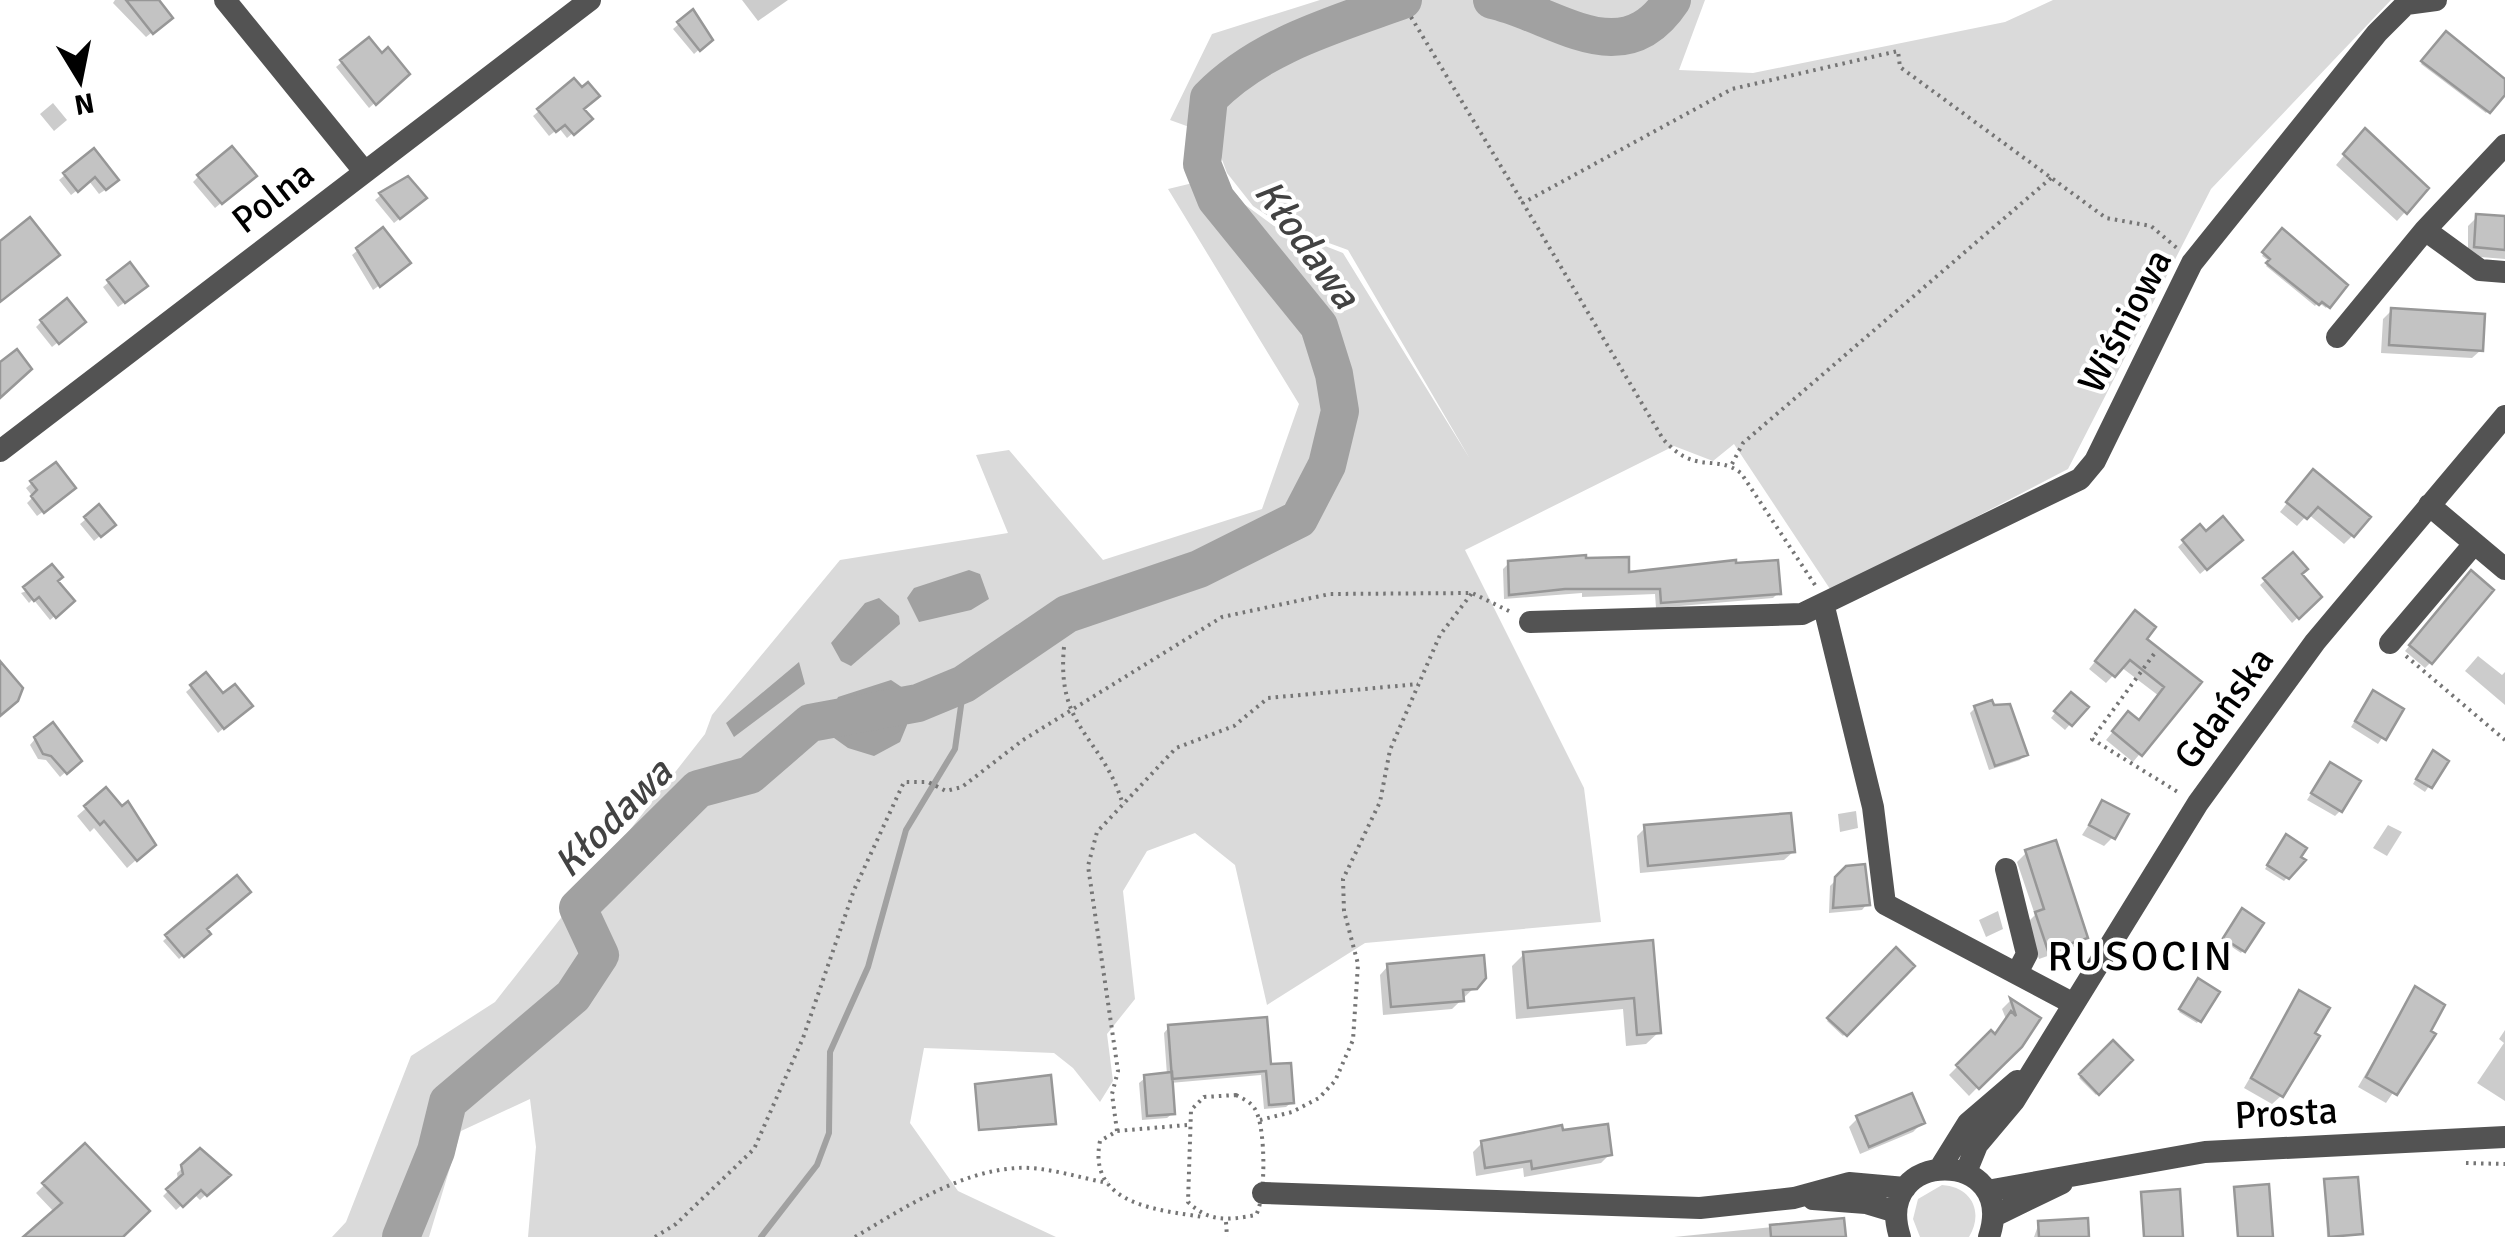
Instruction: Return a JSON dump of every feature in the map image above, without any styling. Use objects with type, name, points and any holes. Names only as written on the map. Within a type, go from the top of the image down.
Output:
[{"type":"street","points":[[225,0],[364,171]]},
{"type":"street","name":"Polna","points":[[0,452],[590,0]]},
{"type":"street","name":"Wiśniowa","points":[[1530,622],[1802,614],[1824,608],[2080,478],[2095,461],[2192,263],[2377,33],[2406,4],[2436,0]]},
{"type":"street","points":[[2337,336],[2425,230],[2505,145]]},
{"type":"street","points":[[2425,230],[2480,270],[2505,272]]},
{"type":"street","name":"Gdańska","points":[[1966,1172],[1977,1144],[2014,1101],[2198,803],[2315,642],[2505,416]]},
{"type":"street","points":[[2429,505],[2505,569]]},
{"type":"street","points":[[2390,643],[2474,544]]},
{"type":"street","points":[[1824,608],[1872,807],[1884,904],[2072,1003]]},
{"type":"street","points":[[2006,869],[2027,954],[2017,973]]},
{"type":"street","name":"Gdańska","points":[[1940,1168],[1968,1123],[2034,1065]]},
{"type":"street","name":"Prosta","points":[[1987,1191],[2205,1152],[2505,1137]]},
{"type":"street","points":[[1900,1237],[1896,1212],[1905,1188],[1927,1171],[1940,1168],[1966,1172],[1987,1191],[1991,1226]]},
{"type":"street","name":"Prosta","points":[[1991,1226],[2074,1176]]},
{"type":"street","points":[[1263,1193],[1700,1208],[1794,1198],[1850,1183],[1905,1188]]},
{"type":"street","points":[[1794,1198],[1866,1203],[1896,1212]]},
{"type":"path","points":[[1411,16],[1664,440],[1694,465],[1731,465],[1742,473],[1822,596],[1824,608]]},
{"type":"path","points":[[1523,203],[1732,89],[1898,52],[1900,67],[2050,178],[2106,218],[2161,232],[2192,263]]},
{"type":"path","points":[[1731,465],[1743,443],[2050,178]]},
{"type":"path","points":[[1260,1120],[1292,1112],[1319,1098],[1335,1081],[1353,1040],[1358,964],[1344,912],[1343,879],[1380,802],[1390,750],[1440,635],[1472,593]]},
{"type":"path","points":[[655,1237],[676,1224],[754,1149],[803,1038],[854,890],[904,782],[928,782],[946,791],[962,787],[1069,710],[1222,617],[1330,594],[1472,593],[1530,622]]},
{"type":"path","points":[[2390,643],[2505,740]]},
{"type":"path","points":[[1064,647],[1060,683],[1069,710],[1116,780],[1123,805]]},
{"type":"path","points":[[2154,654],[2092,739],[2198,803]]},
{"type":"path","points":[[1118,1130],[1112,1094],[1118,1072],[1088,866],[1096,832],[1176,748],[1234,726],[1268,698],[1418,684]]},
{"type":"path","points":[[1187,1124],[1118,1130],[1100,1141],[1096,1157],[1108,1182],[1132,1205],[1226,1220],[1256,1215],[1264,1202],[1260,1120],[1254,1105],[1236,1095],[1204,1097],[1190,1110],[1188,1202],[1203,1216]]},
{"type":"path","points":[[855,1237],[910,1204],[980,1175],[1019,1167],[1108,1182]]},
{"type":"path","points":[[1226,1220],[1227,1237]]},
{"type":"shaded area","points":[[1320,0],[1705,0],[1679,70],[1753,73],[2005,22],[2053,0],[2391,0],[2211,189],[2068,469],[1832,592],[1734,444],[1713,461],[1674,446],[1465,550],[1584,788],[1601,922],[1365,943],[1267,1005],[1235,865],[1195,833],[1147,851],[1123,891],[1135,999],[1107,1034],[1113,1081],[1100,1102],[1073,1068],[1054,1053],[924,1048],[910,1123],[958,1191],[1056,1237],[528,1237],[536,1147],[530,1099],[461,1131],[429,1237],[332,1237],[346,1222],[411,1056],[495,1002],[705,734],[712,715],[840,560],[1008,533],[976,455],[1009,450],[1103,560],[1262,509],[1299,404],[1168,189],[1222,176],[1244,204],[1274,226],[1343,253],[1470,459],[1348,250],[1285,227],[1253,206],[1227,173],[1217,146],[1220,138],[1170,120],[1212,34]]},
{"type":"shaded area","points":[[969,570],[980,574],[989,599],[971,610],[919,622],[907,598],[914,588]]},
{"type":"shaded area","points":[[879,598],[899,616],[900,624],[851,666],[841,661],[831,643],[865,603]]},
{"type":"shaded area","points":[[799,662],[805,684],[734,737],[726,723]]},
{"type":"shaded area","points":[[891,680],[903,688],[907,725],[900,742],[874,756],[848,748],[823,730],[838,697]]},
{"type":"shaded area","points":[[1942,1185],[1961,1190],[1972,1202],[1975,1219],[1969,1237],[1920,1237],[1913,1219],[1918,1199]]},
{"type":"building","points":[[126,0],[159,0],[173,18],[153,34]]},
{"type":"building","points":[[693,9],[713,40],[700,51],[677,22]]},
{"type":"building","points":[[2446,31],[2505,79],[2505,95],[2490,113],[2421,61]]},
{"type":"building","points":[[369,37],[382,53],[388,47],[410,74],[376,105],[340,60]]},
{"type":"building","points":[[574,78],[582,87],[588,82],[600,96],[584,109],[593,119],[574,135],[565,125],[556,132],[537,109]]},
{"type":"building","points":[[2365,128],[2429,188],[2407,214],[2343,154]]},
{"type":"building","points":[[232,146],[257,176],[222,204],[197,175]]},
{"type":"building","points":[[94,148],[119,180],[106,190],[95,177],[78,192],[63,173]]},
{"type":"building","points":[[408,176],[427,198],[400,219],[379,193]]},
{"type":"building","points":[[2476,214],[2505,216],[2505,250],[2474,247]]},
{"type":"building","points":[[30,217],[60,255],[0,302],[0,241]]},
{"type":"building","points":[[383,227],[411,263],[380,287],[356,248]]},
{"type":"building","points":[[2282,228],[2348,285],[2330,308],[2322,302],[2319,305],[2266,263],[2270,259],[2262,252]]},
{"type":"building","points":[[130,262],[148,286],[125,303],[107,280]]},
{"type":"building","points":[[67,298],[86,322],[59,344],[40,320]]},
{"type":"building","points":[[2391,308],[2485,314],[2483,351],[2389,345]]},
{"type":"building","points":[[17,349],[32,369],[0,398],[0,362]]},
{"type":"building","points":[[56,462],[76,488],[44,513],[31,496],[37,490],[30,481]]},
{"type":"building","points":[[2313,469],[2371,517],[2354,537],[2318,507],[2307,519],[2286,502]]},
{"type":"building","points":[[99,504],[116,525],[101,537],[84,517]]},
{"type":"building","points":[[2223,516],[2243,540],[2207,570],[2182,540],[2200,524],[2206,531]]},
{"type":"building","points":[[2293,552],[2308,569],[2302,574],[2322,597],[2299,619],[2263,578]]},
{"type":"building","points":[[1586,555],[1629,557],[1629,572],[1736,560],[1778,560],[1781,594],[1661,603],[1660,589],[1565,589],[1509,595],[1508,561]]},
{"type":"building","points":[[52,564],[63,577],[58,581],[75,601],[56,618],[39,597],[34,601],[23,587]]},
{"type":"building","points":[[2471,570],[2494,590],[2432,664],[2409,645]]},
{"type":"building","points":[[2135,610],[2156,627],[2147,639],[2202,682],[2142,756],[2112,731],[2128,711],[2139,720],[2164,687],[2130,660],[2115,677],[2095,661]]},
{"type":"building","points":[[0,661],[23,688],[18,701],[0,716]]},
{"type":"building","points":[[206,672],[223,693],[235,684],[253,706],[224,729],[190,685]]},
{"type":"building","points":[[2373,690],[2404,709],[2386,740],[2355,721]]},
{"type":"building","points":[[2071,692],[2089,707],[2072,726],[2054,711]]},
{"type":"building","points":[[1992,700],[1994,705],[2010,704],[2028,755],[1995,766],[1974,706]]},
{"type":"building","points":[[53,722],[82,761],[67,774],[51,756],[43,754],[34,737]]},
{"type":"building","points":[[2433,750],[2449,761],[2432,788],[2416,779]]},
{"type":"building","points":[[2330,762],[2361,781],[2342,812],[2311,793]]},
{"type":"building","points":[[106,787],[122,806],[128,801],[156,845],[137,861],[104,821],[100,825],[84,806]]},
{"type":"building","points":[[2102,800],[2129,814],[2115,839],[2089,825]]},
{"type":"building","points":[[1791,813],[1795,852],[1648,866],[1644,825]]},
{"type":"building","points":[[2286,834],[2307,848],[2301,857],[2306,860],[2289,879],[2267,865]]},
{"type":"building","points":[[2056,840],[2088,938],[2048,951],[2035,912],[2044,909],[2025,850]]},
{"type":"building","points":[[1865,864],[1870,905],[1833,908],[1835,877],[1846,866]]},
{"type":"building","points":[[237,875],[251,892],[207,929],[211,934],[184,957],[165,935]]},
{"type":"building","points":[[2242,908],[2264,923],[2245,952],[2223,938]]},
{"type":"building","points":[[1653,940],[1661,1033],[1637,1035],[1634,998],[1528,1008],[1523,952]]},
{"type":"building","points":[[1896,947],[1915,966],[1847,1036],[1827,1018]]},
{"type":"building","points":[[1484,955],[1486,978],[1477,989],[1463,990],[1464,1001],[1391,1007],[1387,964]]},
{"type":"building","points":[[2198,978],[2220,992],[2201,1022],[2179,1009]]},
{"type":"building","points":[[2415,986],[2445,1005],[2431,1031],[2436,1034],[2397,1095],[2366,1077]]},
{"type":"building","points":[[2299,990],[2330,1008],[2315,1033],[2320,1036],[2283,1097],[2251,1078]]},
{"type":"building","points":[[2010,998],[2041,1018],[2022,1047],[1979,1089],[1956,1065],[1991,1030],[1995,1034],[2011,1011],[2016,1016]]},
{"type":"building","points":[[1267,1017],[1271,1064],[1291,1063],[1294,1103],[1269,1105],[1266,1071],[1172,1079],[1168,1025]]},
{"type":"building","points":[[2113,1040],[2133,1060],[2099,1095],[2079,1074]]},
{"type":"building","points":[[1172,1072],[1175,1114],[1147,1116],[1144,1075]]},
{"type":"building","points":[[1051,1075],[1056,1124],[979,1130],[975,1084]]},
{"type":"building","points":[[1912,1093],[1925,1123],[1869,1147],[1856,1116]]},
{"type":"building","points":[[1608,1124],[1612,1155],[1532,1169],[1531,1161],[1485,1168],[1481,1141],[1562,1125],[1563,1130]]},
{"type":"building","points":[[85,1143],[150,1211],[123,1237],[23,1237],[62,1203],[42,1183]]},
{"type":"building","points":[[200,1148],[231,1175],[207,1196],[201,1190],[183,1207],[166,1189],[183,1174],[181,1165]]},
{"type":"building","points":[[2358,1177],[2363,1234],[2329,1237],[2324,1179]]},
{"type":"building","points":[[2269,1184],[2273,1237],[2238,1237],[2234,1187]]},
{"type":"building","points":[[2180,1189],[2183,1237],[2144,1237],[2141,1192]]},
{"type":"building","points":[[1844,1218],[1846,1237],[1771,1237],[1770,1225]]},
{"type":"building","points":[[2088,1218],[2089,1237],[2039,1237],[2038,1221]]},
{"type":"waterway","name":"Kłodawa","points":[[401,1237],[436,1151],[448,1102],[573,996],[600,955],[578,908],[698,789],[750,775],[810,723],[918,703],[964,684],[1067,614],[1199,569],[1299,519],[1327,465],[1340,411],[1334,374],[1319,326],[1216,199],[1202,164],[1209,98],[1275,50],[1403,0]]},
{"type":"waterway","name":"Kłodawa","points":[[1492,0],[1587,34],[1610,37],[1632,34],[1653,22],[1672,0]]},
{"type":"waterway","name":"Kłodawa","points":[[761,1237],[817,1165],[829,1133],[830,1052],[868,967],[906,830],[955,749],[964,684]]},
{"type":"district","name":"RUSOCIN","points":[[2141,956]]}]
